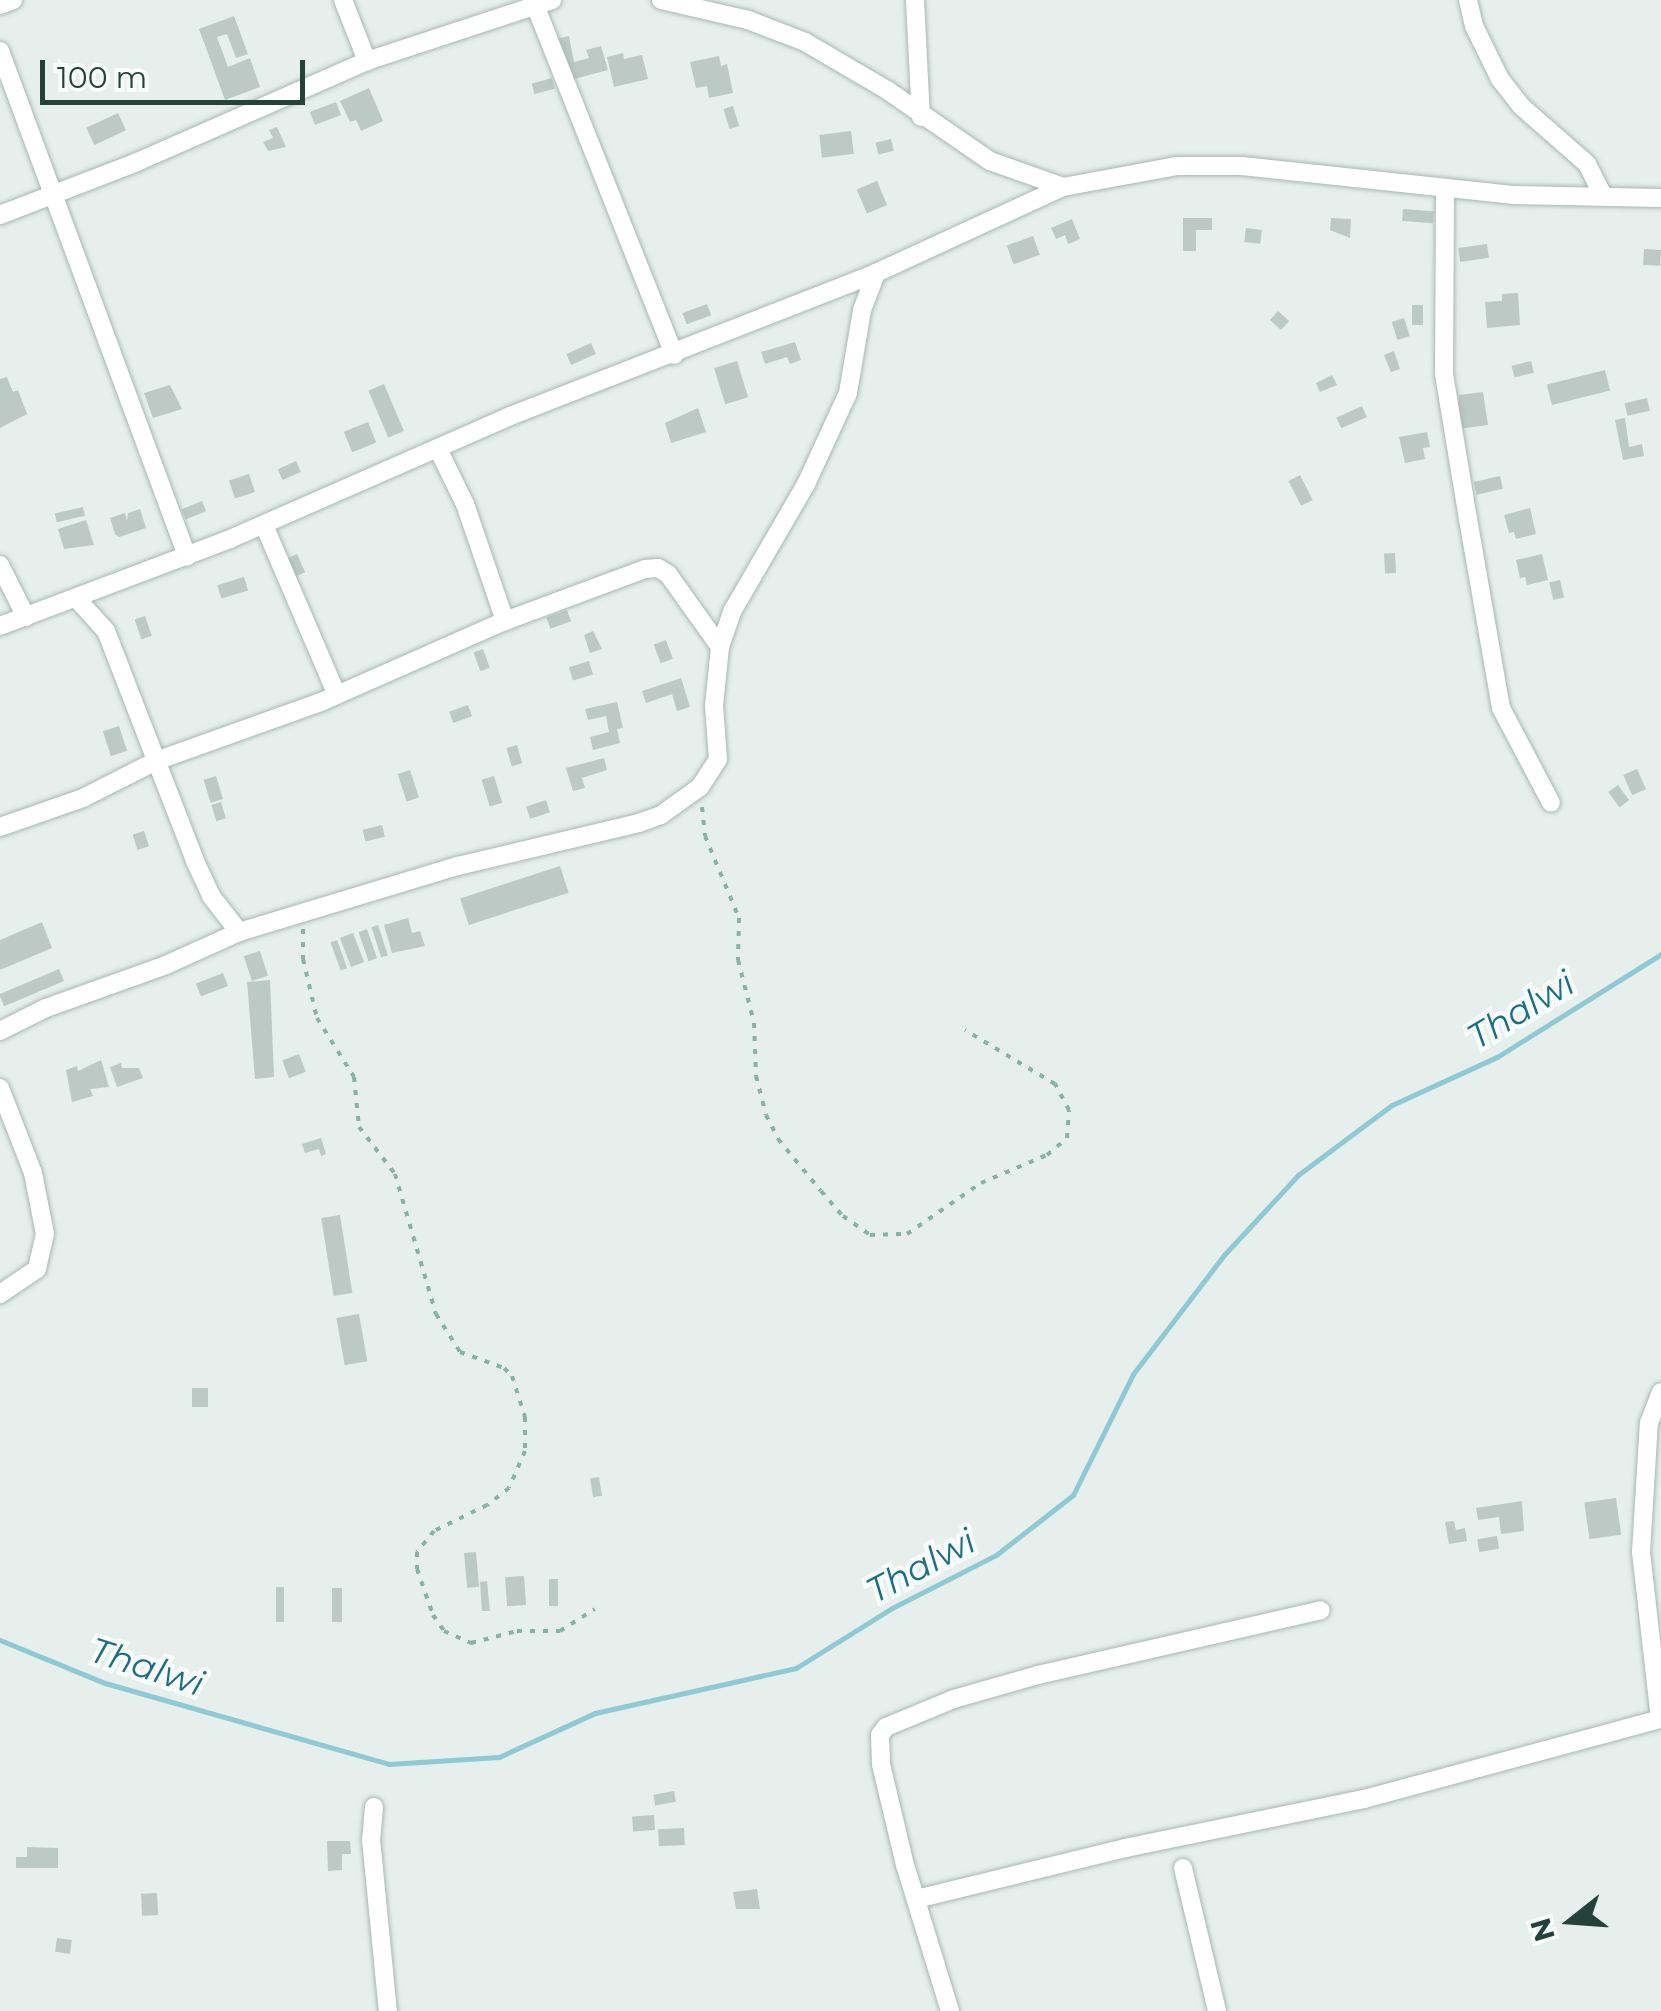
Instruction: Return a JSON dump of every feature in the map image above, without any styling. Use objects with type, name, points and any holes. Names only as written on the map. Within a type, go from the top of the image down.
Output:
[{"type":"street","points":[[0,4],[14,0]]},
{"type":"street","points":[[343,0],[367,60]]},
{"type":"street","points":[[666,0],[748,20],[805,42],[887,90],[920,117],[990,161],[1063,187]]},
{"type":"street","points":[[915,0],[920,117]]},
{"type":"street","points":[[1468,0],[1474,26],[1500,80],[1521,106],[1587,164],[1602,194]]},
{"type":"street","points":[[0,215],[56,196],[367,60],[540,2],[664,320],[674,355]]},
{"type":"street","points":[[0,51],[187,556]]},
{"type":"street","points":[[0,626],[264,525],[527,409],[674,355],[876,273],[1063,187],[1176,166],[1242,166],[1512,195],[1661,198]]},
{"type":"street","points":[[1445,189],[1444,374],[1471,538],[1501,708],[1551,803]]},
{"type":"street","points":[[0,1031],[46,1008],[239,932],[458,866],[639,823],[660,815],[700,787],[718,759],[714,706],[720,647],[741,594],[806,484],[848,394],[862,310],[876,273]]},
{"type":"street","points":[[438,449],[464,504],[505,621]]},
{"type":"street","points":[[264,525],[337,695]]},
{"type":"street","points":[[0,565],[26,617]]},
{"type":"street","points":[[0,827],[83,798],[156,761],[337,695],[505,621],[628,574],[658,568],[675,583],[720,647]]},
{"type":"street","points":[[76,599],[106,631],[211,896],[239,932]]},
{"type":"street","points":[[0,1088],[33,1173],[45,1225],[44,1250],[37,1269],[0,1294]]},
{"type":"street","points":[[916,1899],[1125,1848],[1364,1799],[1661,1719],[1641,1552],[1649,1423],[1661,1392]]},
{"type":"street","points":[[950,2011],[916,1899],[882,1764],[880,1734],[886,1727],[928,1708],[1038,1674],[1322,1610]]},
{"type":"street","points":[[374,1807],[371,1838],[388,2011]]},
{"type":"street","points":[[1183,1868],[1217,2011]]},
{"type":"path","points":[[700,787],[705,836],[739,918],[738,960],[754,1023],[756,1076],[766,1115],[778,1139],[820,1191],[843,1216],[870,1235],[907,1234],[981,1183],[1048,1155],[1067,1138],[1068,1110],[1054,1084],[987,1039],[965,1030]]},
{"type":"path","points":[[310,911],[301,938],[317,1018],[354,1077],[359,1127],[395,1174],[436,1314],[460,1352],[504,1368],[512,1376],[525,1417],[525,1451],[508,1488],[487,1505],[434,1531],[417,1552],[417,1569],[434,1615],[444,1631],[471,1643],[517,1632],[560,1630],[595,1610]]},
{"type":"building","points":[[234,16],[248,54],[236,58],[227,34],[217,37],[228,67],[250,58],[260,87],[225,100],[199,29]]},
{"type":"building","points":[[569,36],[574,62],[589,58],[586,50],[601,46],[608,70],[567,81],[556,39]]},
{"type":"building","points":[[623,53],[624,59],[642,55],[648,79],[614,87],[607,57]]},
{"type":"building","points":[[719,56],[721,66],[727,64],[733,93],[709,98],[707,86],[696,88],[690,62]]},
{"type":"building","points":[[552,78],[555,89],[535,94],[532,83]]},
{"type":"building","points":[[369,88],[383,121],[361,131],[356,120],[350,122],[340,101]]},
{"type":"building","points":[[336,102],[341,115],[315,125],[310,112]]},
{"type":"building","points":[[733,106],[739,126],[730,129],[723,109]]},
{"type":"building","points":[[118,113],[126,130],[94,145],[86,128]]},
{"type":"building","points":[[277,127],[286,147],[268,151],[263,142],[273,138],[269,130]]},
{"type":"building","points":[[851,131],[854,154],[822,158],[819,135]]},
{"type":"building","points":[[891,139],[894,151],[878,155],[875,143]]},
{"type":"building","points":[[877,181],[887,205],[867,214],[857,190]]},
{"type":"building","points":[[1403,209],[1434,211],[1433,223],[1402,221]]},
{"type":"building","points":[[1183,218],[1212,218],[1212,230],[1196,230],[1196,251],[1183,251]]},
{"type":"building","points":[[1331,218],[1351,219],[1350,238],[1330,230]]},
{"type":"building","points":[[1072,219],[1080,239],[1068,244],[1065,235],[1056,239],[1051,228]]},
{"type":"building","points":[[1246,228],[1262,230],[1260,244],[1244,242]]},
{"type":"building","points":[[1033,236],[1040,255],[1014,264],[1007,246]]},
{"type":"building","points":[[1487,244],[1489,258],[1460,262],[1458,248]]},
{"type":"building","points":[[1644,249],[1661,250],[1660,266],[1643,265]]},
{"type":"building","points":[[1518,293],[1520,325],[1487,328],[1485,302],[1502,301],[1502,294]]},
{"type":"building","points":[[707,304],[711,315],[687,324],[683,313]]},
{"type":"building","points":[[1412,305],[1423,305],[1423,325],[1412,325]]},
{"type":"building","points":[[1278,311],[1289,321],[1281,330],[1270,320]]},
{"type":"building","points":[[1404,318],[1410,336],[1398,340],[1392,322]]},
{"type":"building","points":[[795,342],[801,360],[790,364],[787,357],[765,364],[761,352]]},
{"type":"building","points":[[591,343],[596,354],[571,365],[566,354]]},
{"type":"building","points":[[1394,351],[1400,369],[1391,372],[1384,355]]},
{"type":"building","points":[[737,361],[748,397],[725,404],[714,368]]},
{"type":"building","points":[[1531,361],[1534,373],[1514,377],[1512,366]]},
{"type":"building","points":[[1605,370],[1610,390],[1552,405],[1547,385]]},
{"type":"building","points":[[1332,375],[1337,385],[1320,392],[1316,383]]},
{"type":"building","points":[[7,377],[13,392],[18,390],[27,414],[0,428],[0,379]]},
{"type":"building","points":[[384,384],[404,431],[388,438],[368,391]]},
{"type":"building","points":[[170,385],[182,409],[153,418],[144,393]]},
{"type":"building","points":[[1483,392],[1488,425],[1458,429],[1459,395]]},
{"type":"building","points":[[1647,398],[1650,411],[1628,416],[1625,403]]},
{"type":"building","points":[[1362,406],[1367,417],[1341,428],[1336,417]]},
{"type":"building","points":[[698,408],[706,432],[671,443],[665,423]]},
{"type":"building","points":[[1625,418],[1629,447],[1642,444],[1644,456],[1623,460],[1615,420]]},
{"type":"building","points":[[368,422],[376,442],[352,452],[344,432]]},
{"type":"building","points":[[1427,432],[1430,447],[1423,448],[1425,459],[1405,463],[1399,437]]},
{"type":"building","points":[[296,461],[301,472],[283,480],[278,469]]},
{"type":"building","points":[[249,474],[255,492],[235,499],[229,480]]},
{"type":"building","points":[[1300,475],[1313,500],[1301,506],[1288,481]]},
{"type":"building","points":[[1500,476],[1503,489],[1477,495],[1474,482]]},
{"type":"building","points":[[202,501],[206,511],[186,519],[182,509]]},
{"type":"building","points":[[83,507],[85,516],[57,522],[55,514]]},
{"type":"building","points":[[1530,508],[1536,534],[1516,539],[1514,532],[1509,533],[1504,515]]},
{"type":"building","points":[[140,509],[146,528],[119,537],[115,534],[110,518],[125,513],[127,521],[128,513]]},
{"type":"building","points":[[86,520],[94,545],[64,549],[58,529]]},
{"type":"building","points":[[1395,553],[1396,573],[1385,574],[1384,554]]},
{"type":"building","points":[[297,554],[305,572],[294,577],[286,559]]},
{"type":"building","points":[[1542,554],[1548,580],[1527,585],[1525,577],[1520,578],[1516,560]]},
{"type":"building","points":[[244,577],[248,590],[221,599],[217,585]]},
{"type":"building","points":[[1560,580],[1564,598],[1553,600],[1549,582]]},
{"type":"building","points":[[567,610],[571,621],[550,629],[546,618]]},
{"type":"building","points":[[145,616],[152,636],[141,639],[135,620]]},
{"type":"building","points":[[593,631],[602,649],[590,653],[584,635]]},
{"type":"building","points":[[666,640],[673,659],[661,663],[654,644]]},
{"type":"building","points":[[483,649],[490,668],[480,671],[474,652]]},
{"type":"building","points":[[589,661],[593,674],[573,681],[569,667]]},
{"type":"building","points":[[681,678],[690,707],[677,711],[672,694],[646,703],[642,691]]},
{"type":"building","points":[[617,702],[623,728],[617,729],[620,743],[593,750],[590,737],[609,732],[606,716],[588,720],[585,709]]},
{"type":"building","points":[[468,705],[472,716],[453,723],[449,712]]},
{"type":"building","points":[[119,726],[127,751],[111,756],[103,731]]},
{"type":"building","points":[[517,745],[522,763],[512,766],[506,748]]},
{"type":"building","points":[[604,758],[607,770],[582,778],[585,788],[573,791],[566,768]]},
{"type":"building","points":[[1637,769],[1646,789],[1632,795],[1623,775]]},
{"type":"building","points":[[410,770],[419,798],[407,802],[398,774]]},
{"type":"building","points":[[216,776],[223,799],[211,803],[204,780]]},
{"type":"building","points":[[494,776],[502,803],[490,807],[482,780]]},
{"type":"building","points":[[1618,785],[1629,800],[1619,807],[1608,792]]},
{"type":"building","points":[[546,800],[550,812],[530,819],[526,806]]},
{"type":"building","points":[[221,802],[226,818],[216,821],[211,805]]},
{"type":"building","points":[[382,825],[385,837],[365,841],[363,830]]},
{"type":"building","points":[[144,831],[149,846],[138,850],[133,835]]},
{"type":"building","points":[[560,866],[569,893],[469,925],[460,898]]},
{"type":"building","points":[[408,918],[412,933],[420,931],[425,946],[392,953],[384,925]]},
{"type":"building","points":[[42,922],[52,948],[0,970],[0,940]]},
{"type":"building","points":[[378,925],[388,955],[381,958],[371,927]]},
{"type":"building","points":[[367,929],[377,958],[369,961],[358,932]]},
{"type":"building","points":[[353,933],[364,962],[351,967],[340,938]]},
{"type":"building","points":[[337,940],[347,968],[341,971],[330,942]]},
{"type":"building","points":[[260,951],[268,976],[252,981],[244,956]]},
{"type":"building","points":[[59,969],[64,981],[4,1006],[0,994]]},
{"type":"building","points":[[223,973],[228,986],[201,996],[196,983]]},
{"type":"building","points":[[270,980],[274,1077],[255,1079],[247,982]]},
{"type":"building","points":[[299,1054],[306,1072],[289,1078],[282,1060]]},
{"type":"building","points":[[101,1060],[109,1087],[90,1089],[93,1096],[72,1102],[66,1070],[77,1066],[78,1071]]},
{"type":"building","points":[[121,1063],[122,1068],[139,1068],[143,1078],[117,1087],[110,1067]]},
{"type":"building","points":[[321,1138],[326,1154],[321,1156],[319,1149],[305,1153],[302,1144]]},
{"type":"building","points":[[340,1215],[352,1293],[334,1296],[321,1218]]},
{"type":"building","points":[[359,1314],[367,1361],[345,1365],[336,1318]]},
{"type":"building","points":[[192,1388],[208,1388],[208,1407],[192,1407]]},
{"type":"building","points":[[599,1477],[602,1496],[593,1497],[590,1478]]},
{"type":"building","points":[[1616,1498],[1621,1535],[1589,1539],[1584,1502]]},
{"type":"building","points":[[1522,1501],[1524,1531],[1501,1534],[1499,1517],[1478,1520],[1476,1508]]},
{"type":"building","points":[[1454,1521],[1456,1530],[1465,1528],[1467,1541],[1449,1544],[1445,1522]]},
{"type":"building","points":[[1497,1536],[1499,1549],[1479,1552],[1477,1539]]},
{"type":"building","points":[[476,1552],[479,1587],[467,1588],[464,1553]]},
{"type":"building","points":[[524,1576],[526,1605],[507,1606],[505,1577]]},
{"type":"building","points":[[549,1579],[558,1579],[558,1606],[549,1606]]},
{"type":"building","points":[[487,1581],[490,1611],[482,1611],[480,1582]]},
{"type":"building","points":[[276,1587],[284,1587],[284,1622],[276,1622]]},
{"type":"building","points":[[332,1588],[342,1588],[342,1622],[332,1622]]},
{"type":"building","points":[[674,1791],[676,1802],[655,1805],[653,1795]]},
{"type":"building","points":[[654,1815],[655,1830],[633,1831],[632,1817]]},
{"type":"building","points":[[684,1828],[685,1845],[659,1846],[658,1829]]},
{"type":"building","points":[[327,1841],[350,1841],[351,1854],[342,1854],[342,1870],[328,1871]]},
{"type":"building","points":[[27,1847],[58,1848],[58,1868],[16,1868],[16,1857],[27,1857]]},
{"type":"building","points":[[757,1889],[760,1909],[736,1909],[733,1892]]},
{"type":"building","points":[[157,1893],[158,1915],[142,1916],[141,1894]]},
{"type":"building","points":[[57,1938],[72,1940],[70,1954],[55,1952]]},
{"type":"waterway","name":"Thalwi","points":[[0,1640],[105,1683],[389,1764],[499,1757],[595,1713],[796,1668],[892,1608],[996,1555],[1073,1495],[1133,1374],[1224,1255],[1298,1175],[1392,1105],[1497,1057],[1661,954]]}]
